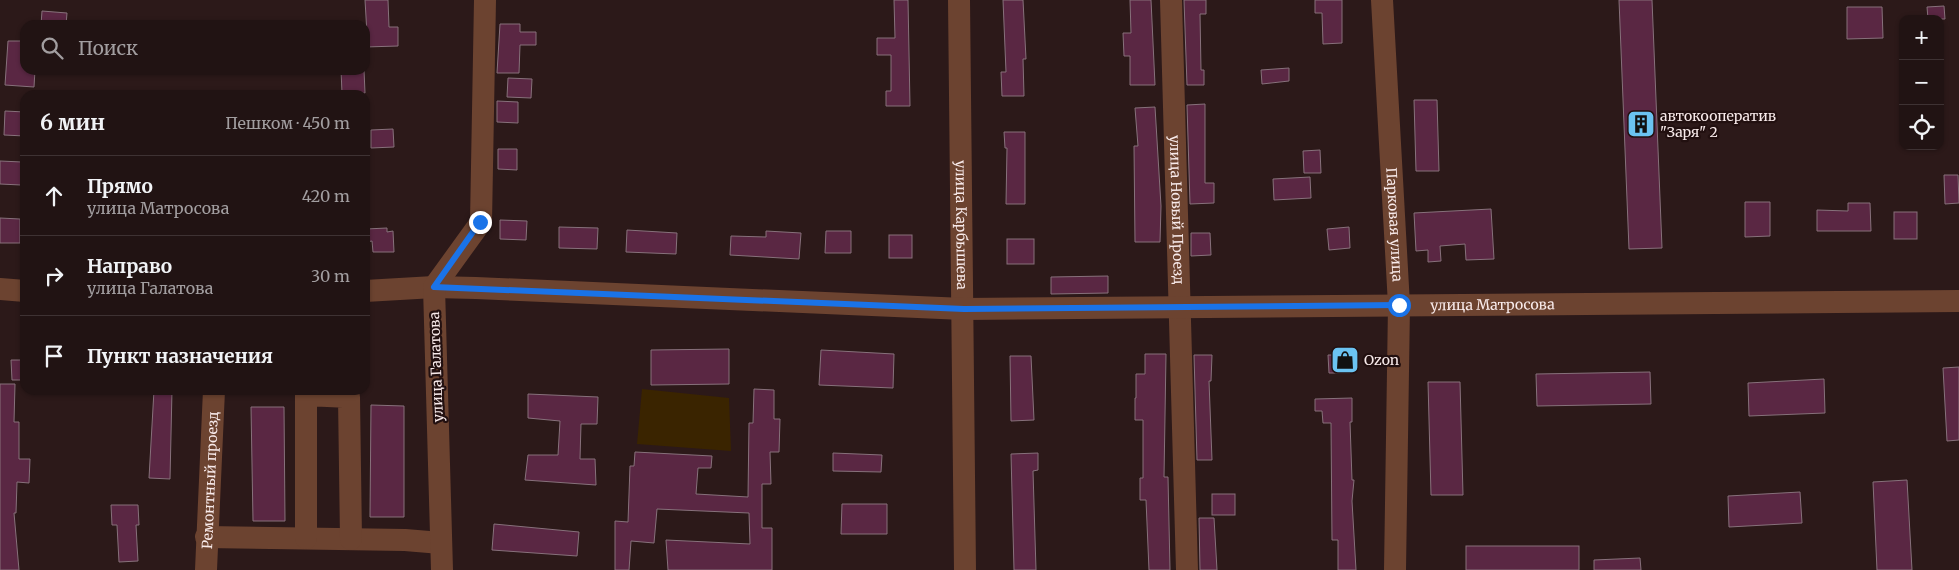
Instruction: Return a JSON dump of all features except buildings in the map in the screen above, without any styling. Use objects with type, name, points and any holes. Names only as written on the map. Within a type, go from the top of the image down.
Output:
[{"type":"street","points":[[434,287],[480,222],[485,0]]},
{"type":"street","name":"улица Карбышева","points":[[959,0],[964,309],[965,570]]},
{"type":"street","name":"улица Новый Проезд","points":[[1171,0],[1187,570]]},
{"type":"street","name":"Парковая улица","points":[[1382,0],[1399,305],[1396,570]]},
{"type":"street","name":"улица Матросова","points":[[370,291],[434,287],[964,309],[1959,301]]},
{"type":"street","name":"улица Галатова","points":[[434,287],[442,570]]},
{"type":"street","points":[[0,289],[20,290]]},
{"type":"street","name":"Ремонтный проезд","points":[[206,570],[214,395]]},
{"type":"street","points":[[306,538],[306,395],[349,397],[351,539]]},
{"type":"street","points":[[206,536],[441,543]]},
{"type":"shaded area","points":[[642,389],[729,398],[731,451],[637,444]]},
{"type":"place","name":"автокооператив \"Заря\" 2","points":[[1641,124]]},
{"type":"place","name":"Ozon","points":[[1345,360]]},
{"type":"route","points":[[480,222],[434,287],[964,309],[1399,305]]}]
